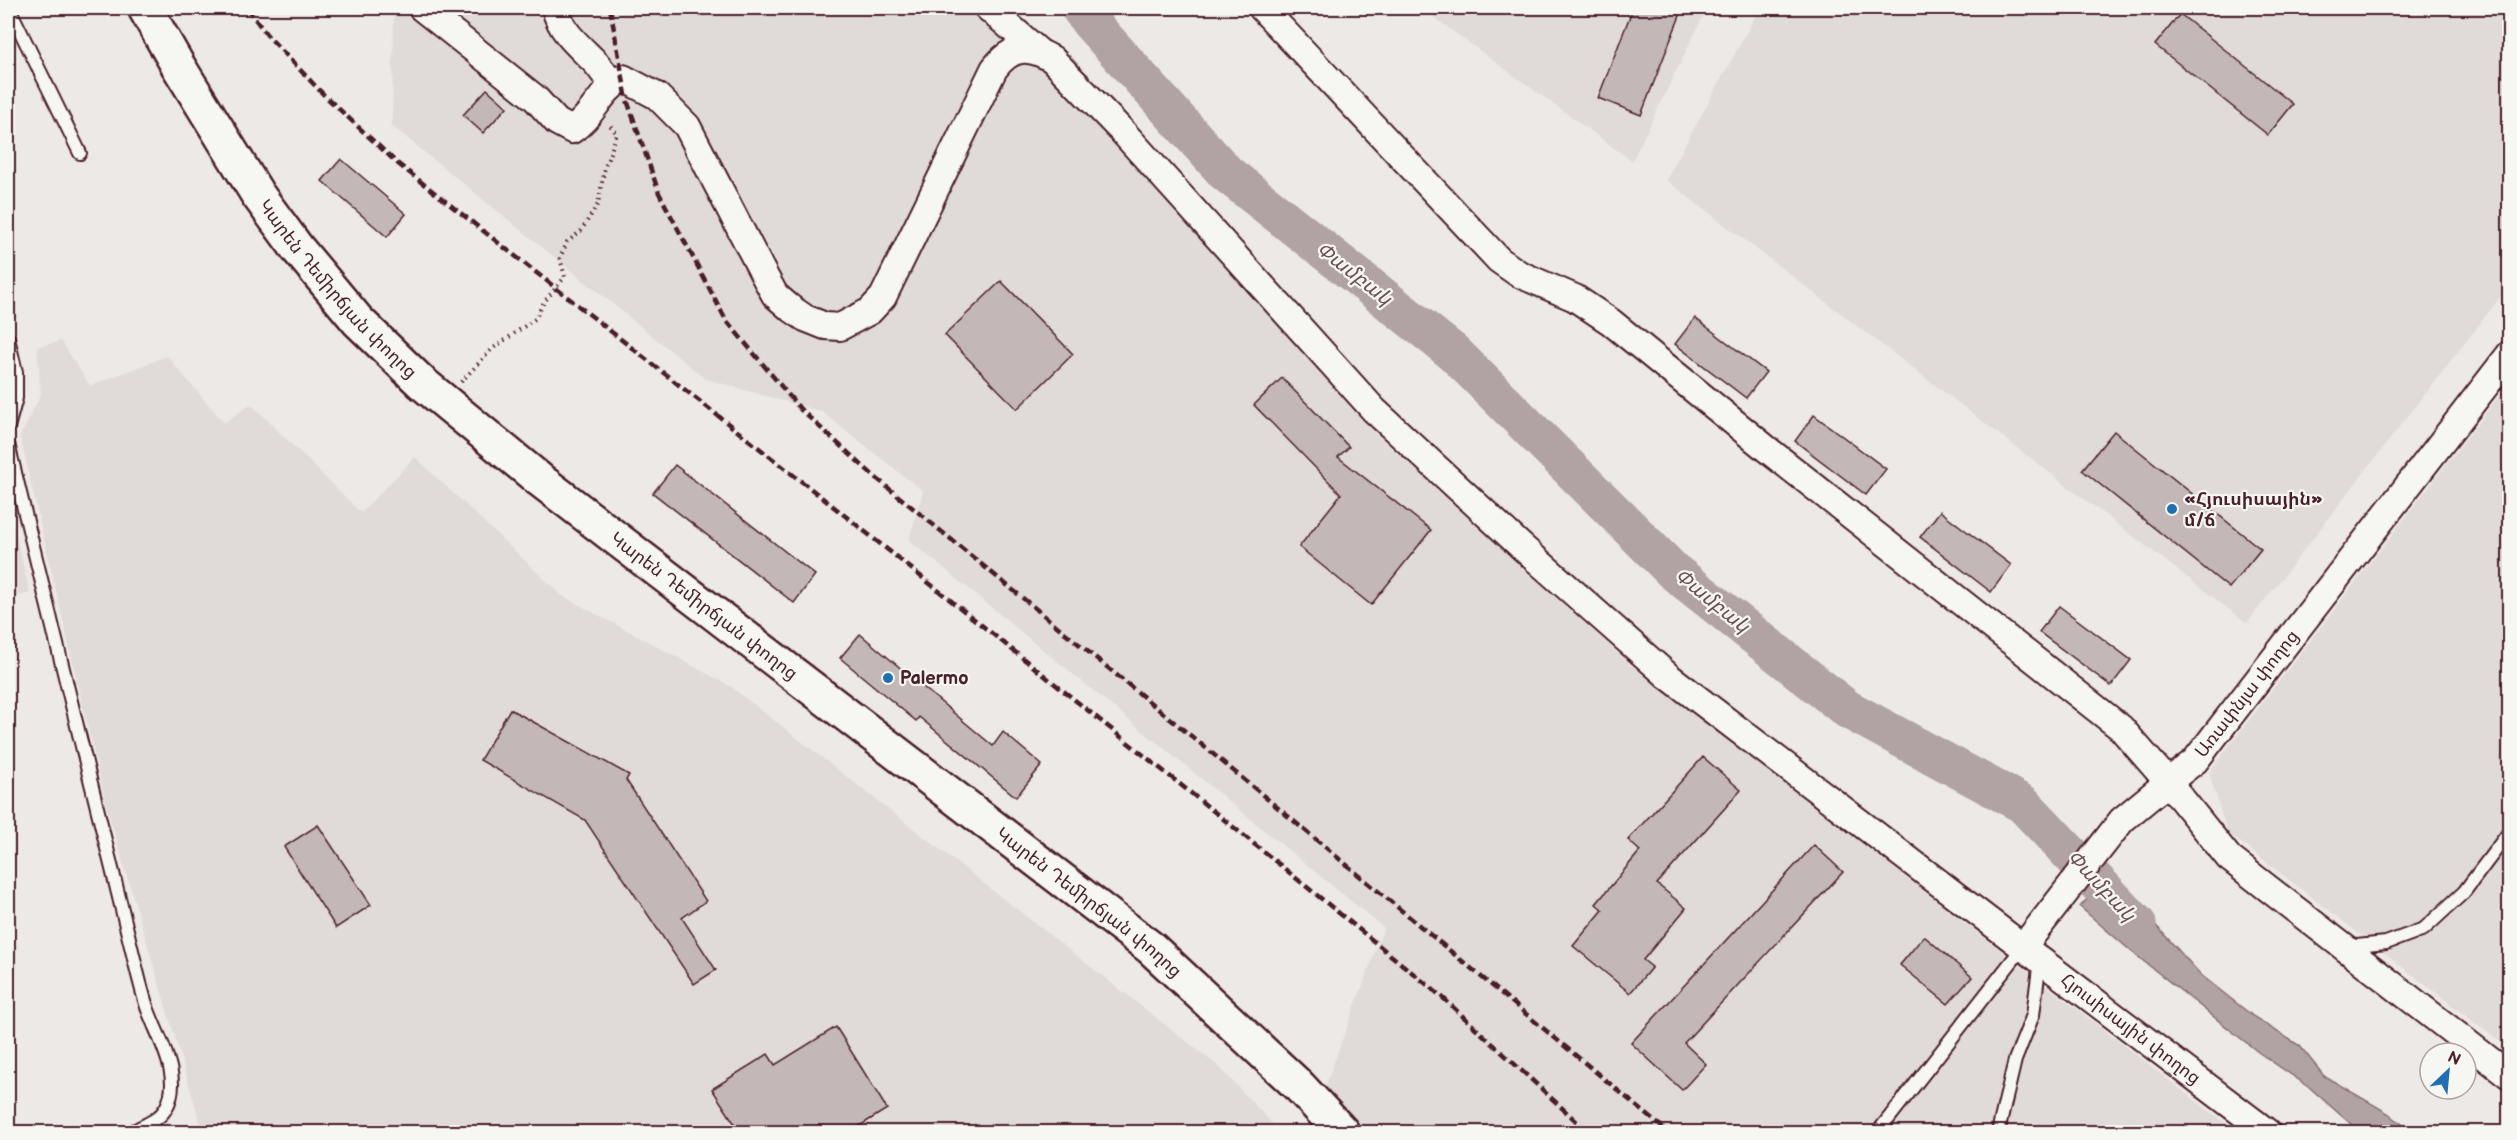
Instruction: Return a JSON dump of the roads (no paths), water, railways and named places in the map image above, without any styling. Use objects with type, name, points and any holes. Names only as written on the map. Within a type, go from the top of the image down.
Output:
[{"type":"main road","name":"Կարեն Դեմիրճյան փողոց","points":[[145,8],[252,186],[297,248],[358,321],[444,401],[540,480],[1151,948],[1300,1087],[1342,1132]]},
{"type":"street","points":[[422,8],[527,91],[557,122],[572,130],[585,121],[612,84],[623,78],[657,96],[687,126],[775,295],[805,318],[825,326],[840,327],[870,311],[883,297],[994,69],[1002,58],[1012,52],[1038,51]]},
{"type":"street","points":[[555,8],[558,20],[570,39],[596,63],[612,84]]},
{"type":"street","name":"Հյուսիսային փողոց","points":[[988,8],[1073,78],[1374,410],[1522,547],[1668,676],[2267,1132]]},
{"type":"street","points":[[1262,8],[1499,260],[1519,274],[1575,298],[1611,322],[1768,450],[2121,728],[2229,858],[2510,1076]]},
{"type":"street","name":"Առափնյա փողոց","points":[[2031,953],[2045,918],[2122,820],[2195,761],[2510,354]]},
{"type":"lane","points":[[9,8],[80,153]]},
{"type":"lane","points":[[8,338],[15,372],[16,398],[8,427]]},
{"type":"lane","points":[[8,444],[137,971],[147,1007],[170,1068],[172,1091],[165,1110],[154,1121],[132,1132]]},
{"type":"lane","points":[[2343,948],[2386,943],[2424,929],[2464,892],[2510,831]]},
{"type":"lane","points":[[1878,1132],[2031,953]]},
{"type":"lane","points":[[1998,1132],[2015,1060],[2033,1015],[2031,953]]},
{"type":"water","points":[[2109,874],[2201,975],[2254,1017],[2300,1046],[2324,1076],[2388,1113],[2412,1132],[2360,1132],[2309,1087],[2258,1052],[2132,952],[2080,907]]},
{"type":"waterway","name":"Փամբակ","points":[[1080,8],[1226,173],[1454,353],[1673,571],[1847,709],[2023,804],[2137,924]]},
{"type":"railway","points":[[247,8],[267,35],[324,95],[397,163],[853,522],[1441,996],[1588,1132]]},
{"type":"railway","points":[[610,8],[627,100],[659,193],[726,320],[801,410],[875,477],[1668,1132]]},
{"type":"place","name":"«Հյուսիսային» մ/ճ","points":[[2172,509]]},
{"type":"place","name":"Palermo","points":[[888,678]]}]
